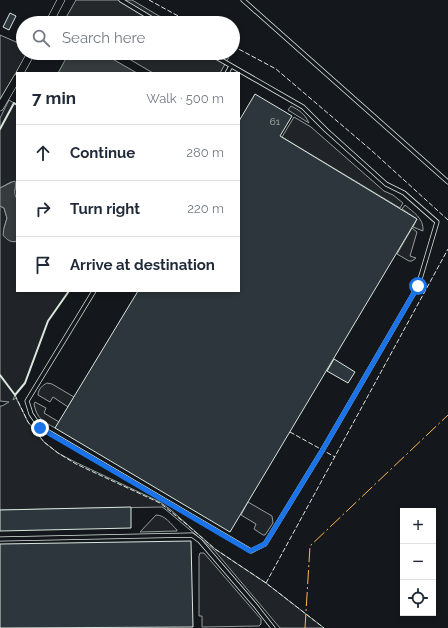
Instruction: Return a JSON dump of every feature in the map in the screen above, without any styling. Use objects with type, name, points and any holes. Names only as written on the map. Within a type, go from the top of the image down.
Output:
[{"type":"street","points":[[53,16],[61,0]]},
{"type":"street","points":[[21,72],[28,60]]},
{"type":"street","points":[[0,107],[16,80]]},
{"type":"lane","points":[[121,0],[147,16]]},
{"type":"lane","points":[[243,0],[448,182]]},
{"type":"lane","points":[[93,292],[27,401],[31,414],[40,428],[250,551],[265,544],[322,451],[418,286],[437,222],[404,193],[386,184],[326,130],[303,107],[221,60]]},
{"type":"lane","points":[[228,72],[231,66]]},
{"type":"lane","points":[[0,539],[192,535],[200,541],[273,628]]},
{"type":"shaded area","points":[[76,0],[132,0],[159,16],[67,16]]},
{"type":"shaded area","points":[[0,35],[16,42],[16,60],[24,60],[0,99]]},
{"type":"shaded area","points":[[65,60],[114,60],[135,72],[59,72]]},
{"type":"shaded area","points":[[131,60],[227,60],[221,72],[151,72]]},
{"type":"shaded area","points":[[9,100],[16,104],[16,184],[11,182],[0,188],[0,118]]},
{"type":"shaded area","points":[[291,106],[302,113],[309,123],[288,110]]},
{"type":"shaded area","points":[[294,117],[311,127],[384,191],[393,195],[403,203],[400,208],[282,137]]},
{"type":"shaded area","points":[[15,181],[16,196],[16,241],[13,242],[8,240],[3,235],[7,218],[4,208],[0,206],[0,188]]},
{"type":"shaded area","points":[[16,184],[16,198],[14,195]]},
{"type":"shaded area","points":[[405,205],[420,219],[423,226],[423,231],[413,227],[417,219],[402,209]]},
{"type":"shaded area","points":[[0,206],[4,208],[7,218],[4,228],[14,242],[16,241],[16,292],[68,292],[48,321],[25,383],[15,395],[13,400],[16,398],[28,422],[44,442],[58,453],[160,502],[215,549],[266,583],[324,628],[280,628],[214,550],[162,507],[0,510],[0,406],[9,402],[0,401]]},
{"type":"shaded area","points":[[412,228],[417,232],[410,256],[416,258],[409,261],[397,254]]},
{"type":"shaded area","points":[[47,383],[52,384],[74,397],[68,407],[53,397],[50,402],[38,395],[42,386]]},
{"type":"shaded area","points":[[35,402],[46,408],[44,413],[59,422],[55,428],[39,416],[35,409]]},
{"type":"shaded area","points":[[248,502],[272,516],[273,523],[265,535],[254,529],[256,524],[241,515]]},
{"type":"shaded area","points":[[156,515],[165,518],[177,531],[140,532]]},
{"type":"shaded area","points":[[200,553],[204,553],[261,619],[261,624],[259,626],[202,627],[202,616],[199,616]]},
{"type":"building","points":[[10,13],[16,16],[9,30],[3,27]]},
{"type":"building","points":[[255,94],[292,116],[280,136],[417,219],[230,532],[55,428],[137,292],[240,292],[240,119]]},
{"type":"building","points":[[334,359],[355,372],[348,383],[327,371]]},
{"type":"building","points":[[131,507],[131,528],[0,531],[0,510]]},
{"type":"building","points":[[191,541],[193,627],[0,628],[0,544]]},
{"type":"fence","points":[[149,0],[178,16]]},
{"type":"fence","points":[[240,50],[276,69],[371,150],[448,220]]},
{"type":"fence","points":[[266,583],[448,249]]},
{"type":"fence","points":[[15,395],[28,422],[44,442],[58,453],[76,464],[160,503],[215,549],[266,583],[324,628]]},
{"type":"fence","points":[[290,432],[335,457]]},
{"type":"wall","points":[[0,129],[14,103],[16,104]]},
{"type":"wall","points":[[0,375],[15,395],[25,383],[48,321],[68,292]]},
{"type":"power","points":[[305,628],[310,546],[448,415]]},
{"type":"route","points":[[40,428],[250,551],[265,544],[322,451],[418,286]]}]
